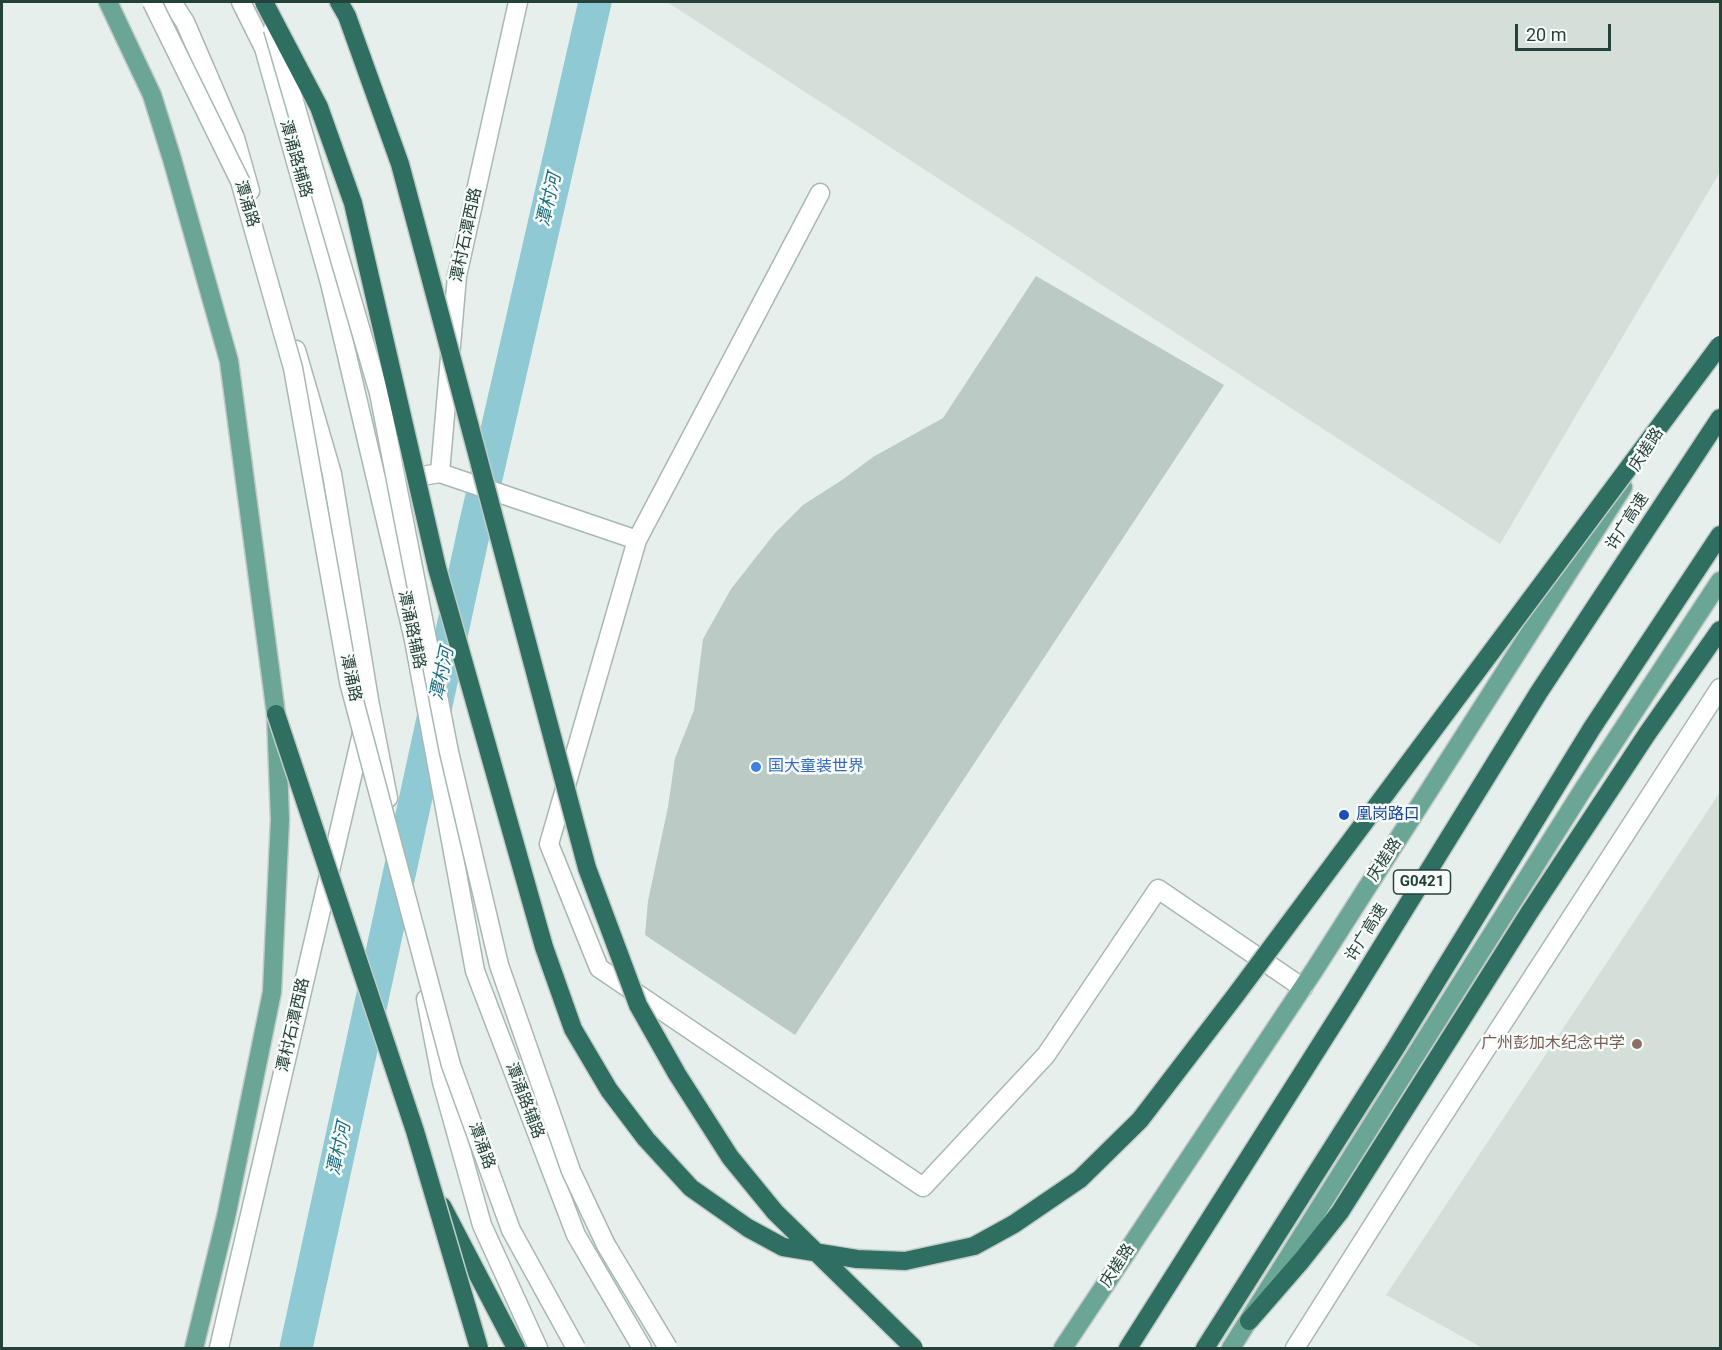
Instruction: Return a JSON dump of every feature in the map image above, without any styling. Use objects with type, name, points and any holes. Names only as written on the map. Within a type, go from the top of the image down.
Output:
[{"type":"highway","points":[[263,2],[319,107],[353,202],[437,568],[544,947],[573,1029],[609,1090],[646,1139],[691,1188],[748,1228],[783,1247],[857,1259],[905,1261],[974,1246],[1014,1224],[1080,1179],[1140,1120],[1720,345]]},
{"type":"highway","points":[[339,2],[347,16],[400,164],[587,868],[638,1005],[677,1074],[729,1157],[775,1212],[914,1348]]},
{"type":"highway","name":"许广高速","points":[[1128,1348],[1348,1001],[1539,692],[1720,418]]},
{"type":"highway","points":[[1207,1348],[1431,991],[1592,728],[1720,535]]},
{"type":"highway","points":[[1249,1321],[1340,1212],[1490,975],[1647,734],[1720,630]]},
{"type":"highway","points":[[276,714],[411,1120],[479,1348]]},
{"type":"highway","points":[[431,1186],[516,1348]]},
{"type":"main road","points":[[108,2],[152,95],[229,361],[276,714],[280,819],[272,992],[226,1216],[194,1348]]},
{"type":"main road","name":"庆槎路","points":[[1063,1348],[1303,988],[1720,338]]},
{"type":"main road","points":[[1232,1348],[1584,788],[1720,581]]},
{"type":"street","name":"潭涌路","points":[[152,2],[240,181],[287,346],[293,368],[349,682],[451,1065],[511,1230],[576,1348]]},
{"type":"street","points":[[172,2],[185,22],[235,138],[332,474],[369,700],[442,1082],[482,1225],[538,1348]]},
{"type":"street","name":"潭涌路辅路","points":[[241,2],[264,48],[330,283],[414,640],[475,971],[576,1235],[642,1348]]},
{"type":"street","points":[[263,2],[306,137],[380,393],[449,752],[499,965],[571,1171],[606,1245],[668,1348]]},
{"type":"street","name":"潭村石潭西路","points":[[440,473],[457,276],[518,2]]},
{"type":"street","points":[[820,193],[637,540],[549,844],[599,968],[923,1187],[1046,1055],[1158,889],[1303,988]]},
{"type":"street","points":[[378,483],[440,473],[637,540]]},
{"type":"street","points":[[1295,1348],[1720,688]]},
{"type":"street","name":"潭村石潭西路","points":[[219,1348],[369,700]]},
{"type":"shaded area","points":[[667,2],[1720,2],[1720,172],[1500,544]]},
{"type":"shaded area","name":"广州彭加木纪念中学","points":[[1720,792],[1720,1348],[1483,1348],[1386,1295]]},
{"type":"building","points":[[1036,276],[1224,385],[795,1035],[645,935],[648,901],[668,807],[675,758],[694,710],[703,639],[731,589],[775,533],[803,505],[873,457],[943,418]]},
{"type":"waterway","name":"潭村河","points":[[296,1348],[473,535],[595,2]]},
{"type":"place","name":"国大童装世界","points":[[756,767]]},
{"type":"place","name":"凰岗路口","points":[[1344,815]]},
{"type":"place","name":"广州彭加木纪念中学","points":[[1637,1044]]}]
